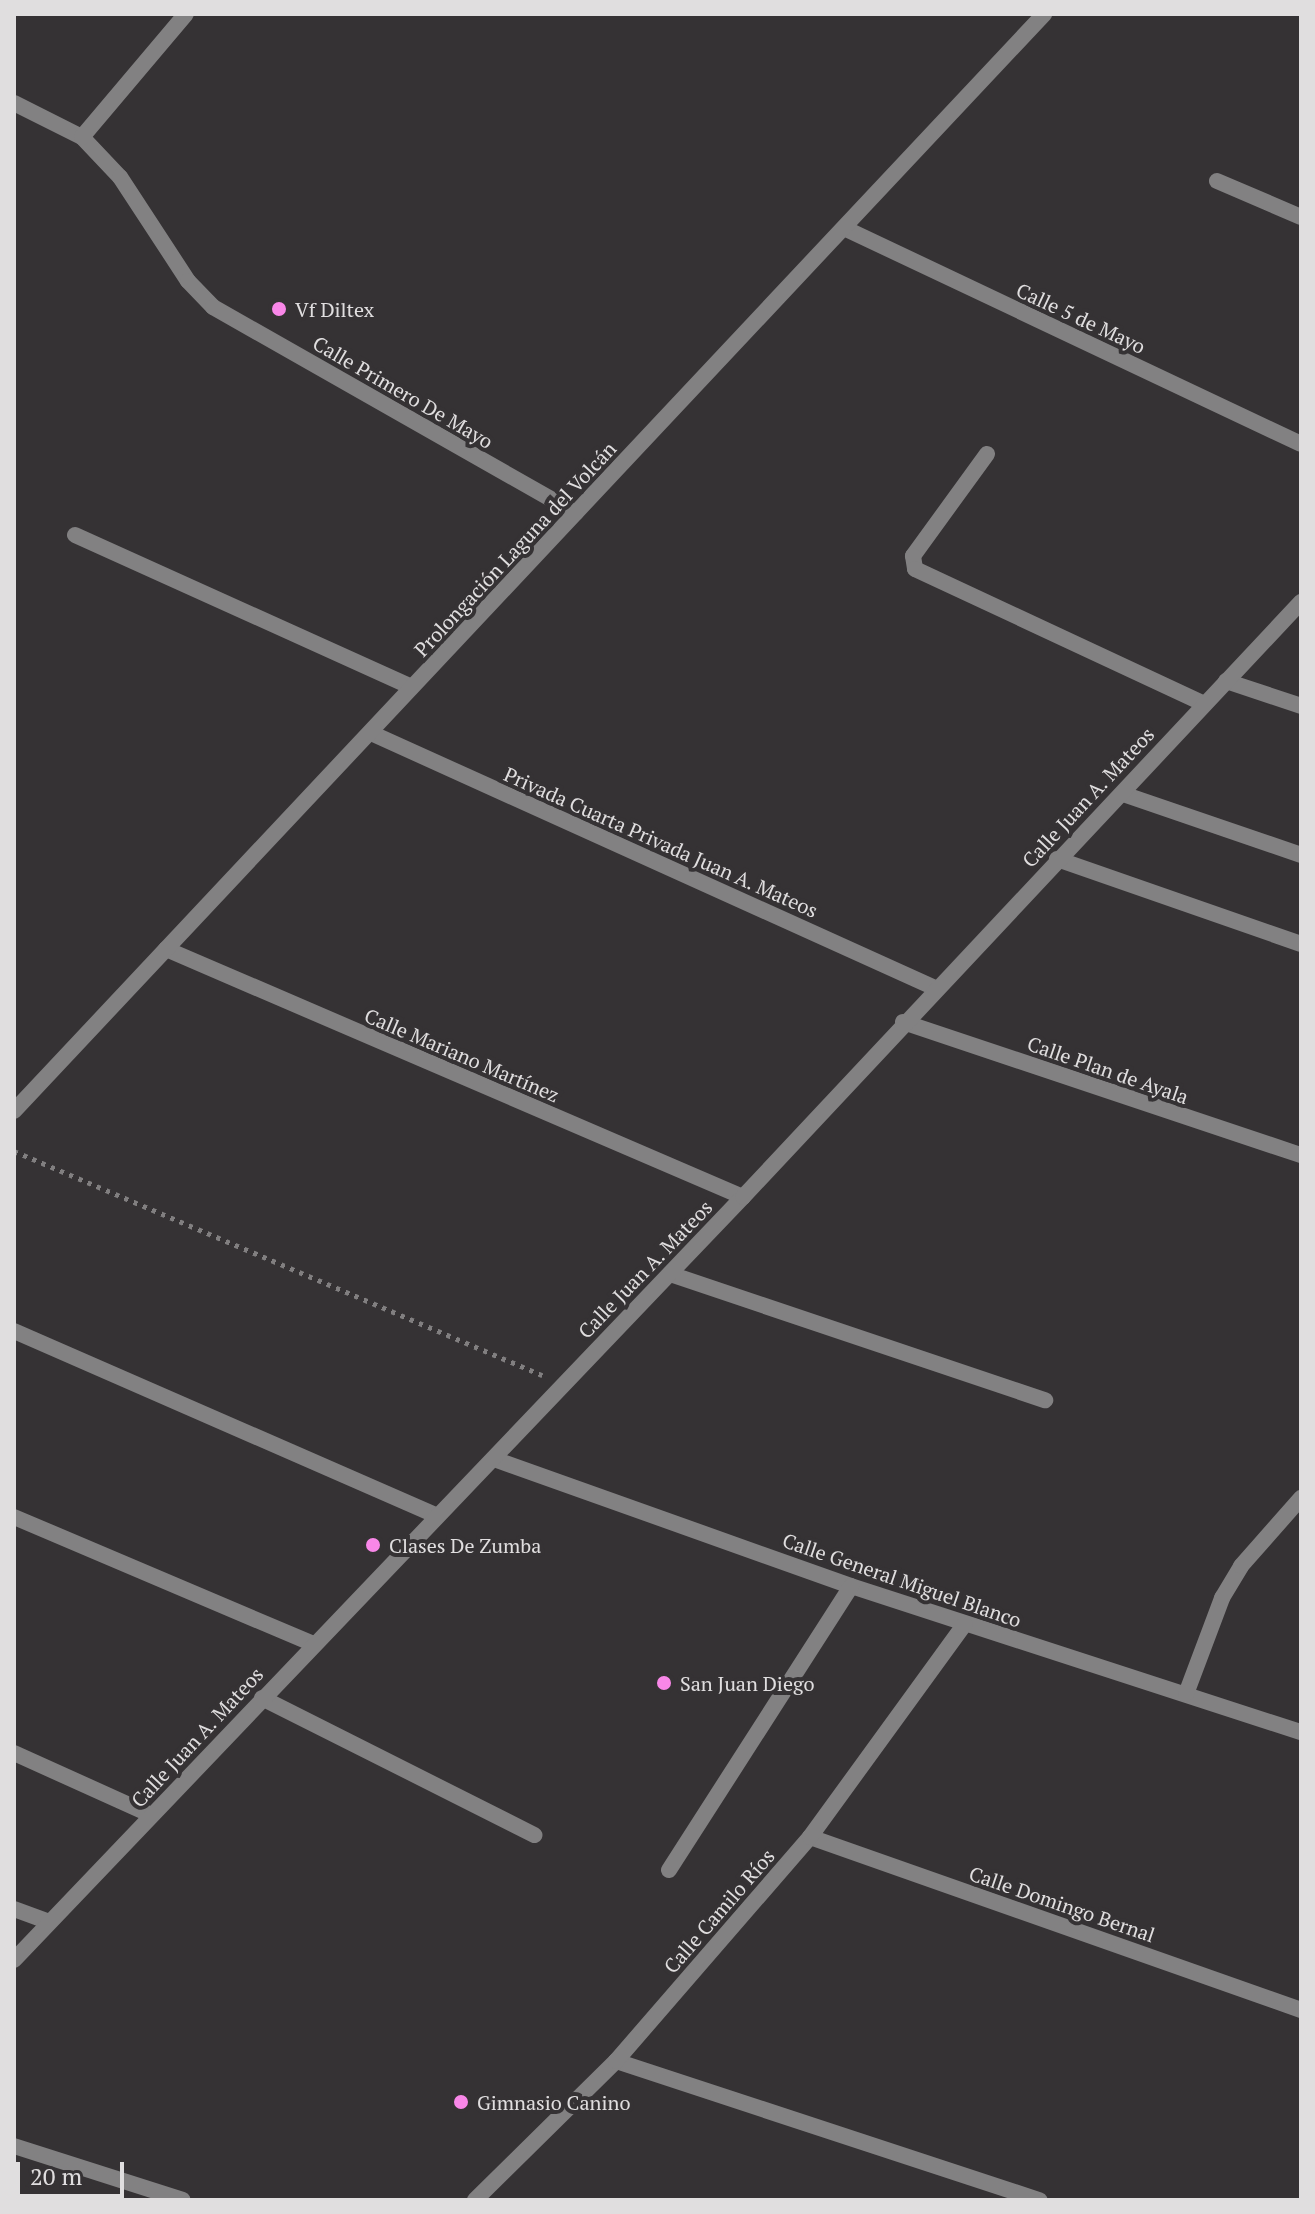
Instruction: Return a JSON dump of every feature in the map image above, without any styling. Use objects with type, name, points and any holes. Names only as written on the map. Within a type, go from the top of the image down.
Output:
[{"type":"street","points":[[82,137],[186,14]]},
{"type":"street","name":"Prolongación Laguna del Volcán","points":[[14,1111],[1044,14]]},
{"type":"street","name":"Calle Primero De Mayo","points":[[14,103],[82,137],[120,177],[188,281],[213,307],[576,513]]},
{"type":"street","points":[[1217,181],[1301,217]]},
{"type":"street","name":"Calle 5 de Mayo","points":[[844,228],[1301,444]]},
{"type":"street","points":[[987,454],[913,556],[915,569],[1202,703]]},
{"type":"street","points":[[75,535],[411,687]]},
{"type":"street","name":"Calle Juan A. Mateos","points":[[14,1960],[436,1515],[494,1459],[561,1383],[743,1197],[935,988],[1123,794],[1202,703],[1301,602]]},
{"type":"street","points":[[1226,681],[1301,706]]},
{"type":"street","name":"Privada Cuarta Privada Juan A. Mateos","points":[[371,733],[935,988]]},
{"type":"street","points":[[1123,794],[1301,855]]},
{"type":"street","points":[[1057,859],[1301,944]]},
{"type":"street","name":"Calle Mariano Martínez","points":[[166,949],[743,1197]]},
{"type":"street","name":"Calle Plan de Ayala","points":[[903,1022],[1301,1155]]},
{"type":"street","points":[[670,1274],[1045,1400]]},
{"type":"street","points":[[14,1331],[436,1515]]},
{"type":"street","name":"Calle General Miguel Blanco","points":[[494,1459],[851,1586],[1301,1732]]},
{"type":"street","points":[[1186,1694],[1222,1598],[1241,1566],[1301,1498]]},
{"type":"street","points":[[14,1517],[313,1644]]},
{"type":"street","points":[[669,1870],[851,1586]]},
{"type":"street","name":"Calle Camilo Ríos","points":[[475,2200],[616,2061],[810,1837],[965,1624]]},
{"type":"street","points":[[262,1698],[534,1835]]},
{"type":"street","points":[[14,1753],[151,1815]]},
{"type":"street","name":"Calle Domingo Bernal","points":[[810,1837],[1301,2010]]},
{"type":"street","points":[[14,1909],[49,1922]]},
{"type":"street","points":[[616,2061],[1040,2200]]},
{"type":"street","points":[[14,2146],[183,2200]]},
{"type":"path","points":[[14,1151],[561,1383]]},
{"type":"place","name":"Vf Diltex","points":[[279,309]]},
{"type":"place","name":"Clases De Zumba","points":[[373,1545]]},
{"type":"place","name":"San Juan Diego","points":[[664,1683]]},
{"type":"place","name":"Gimnasio Canino","points":[[461,2102]]}]
